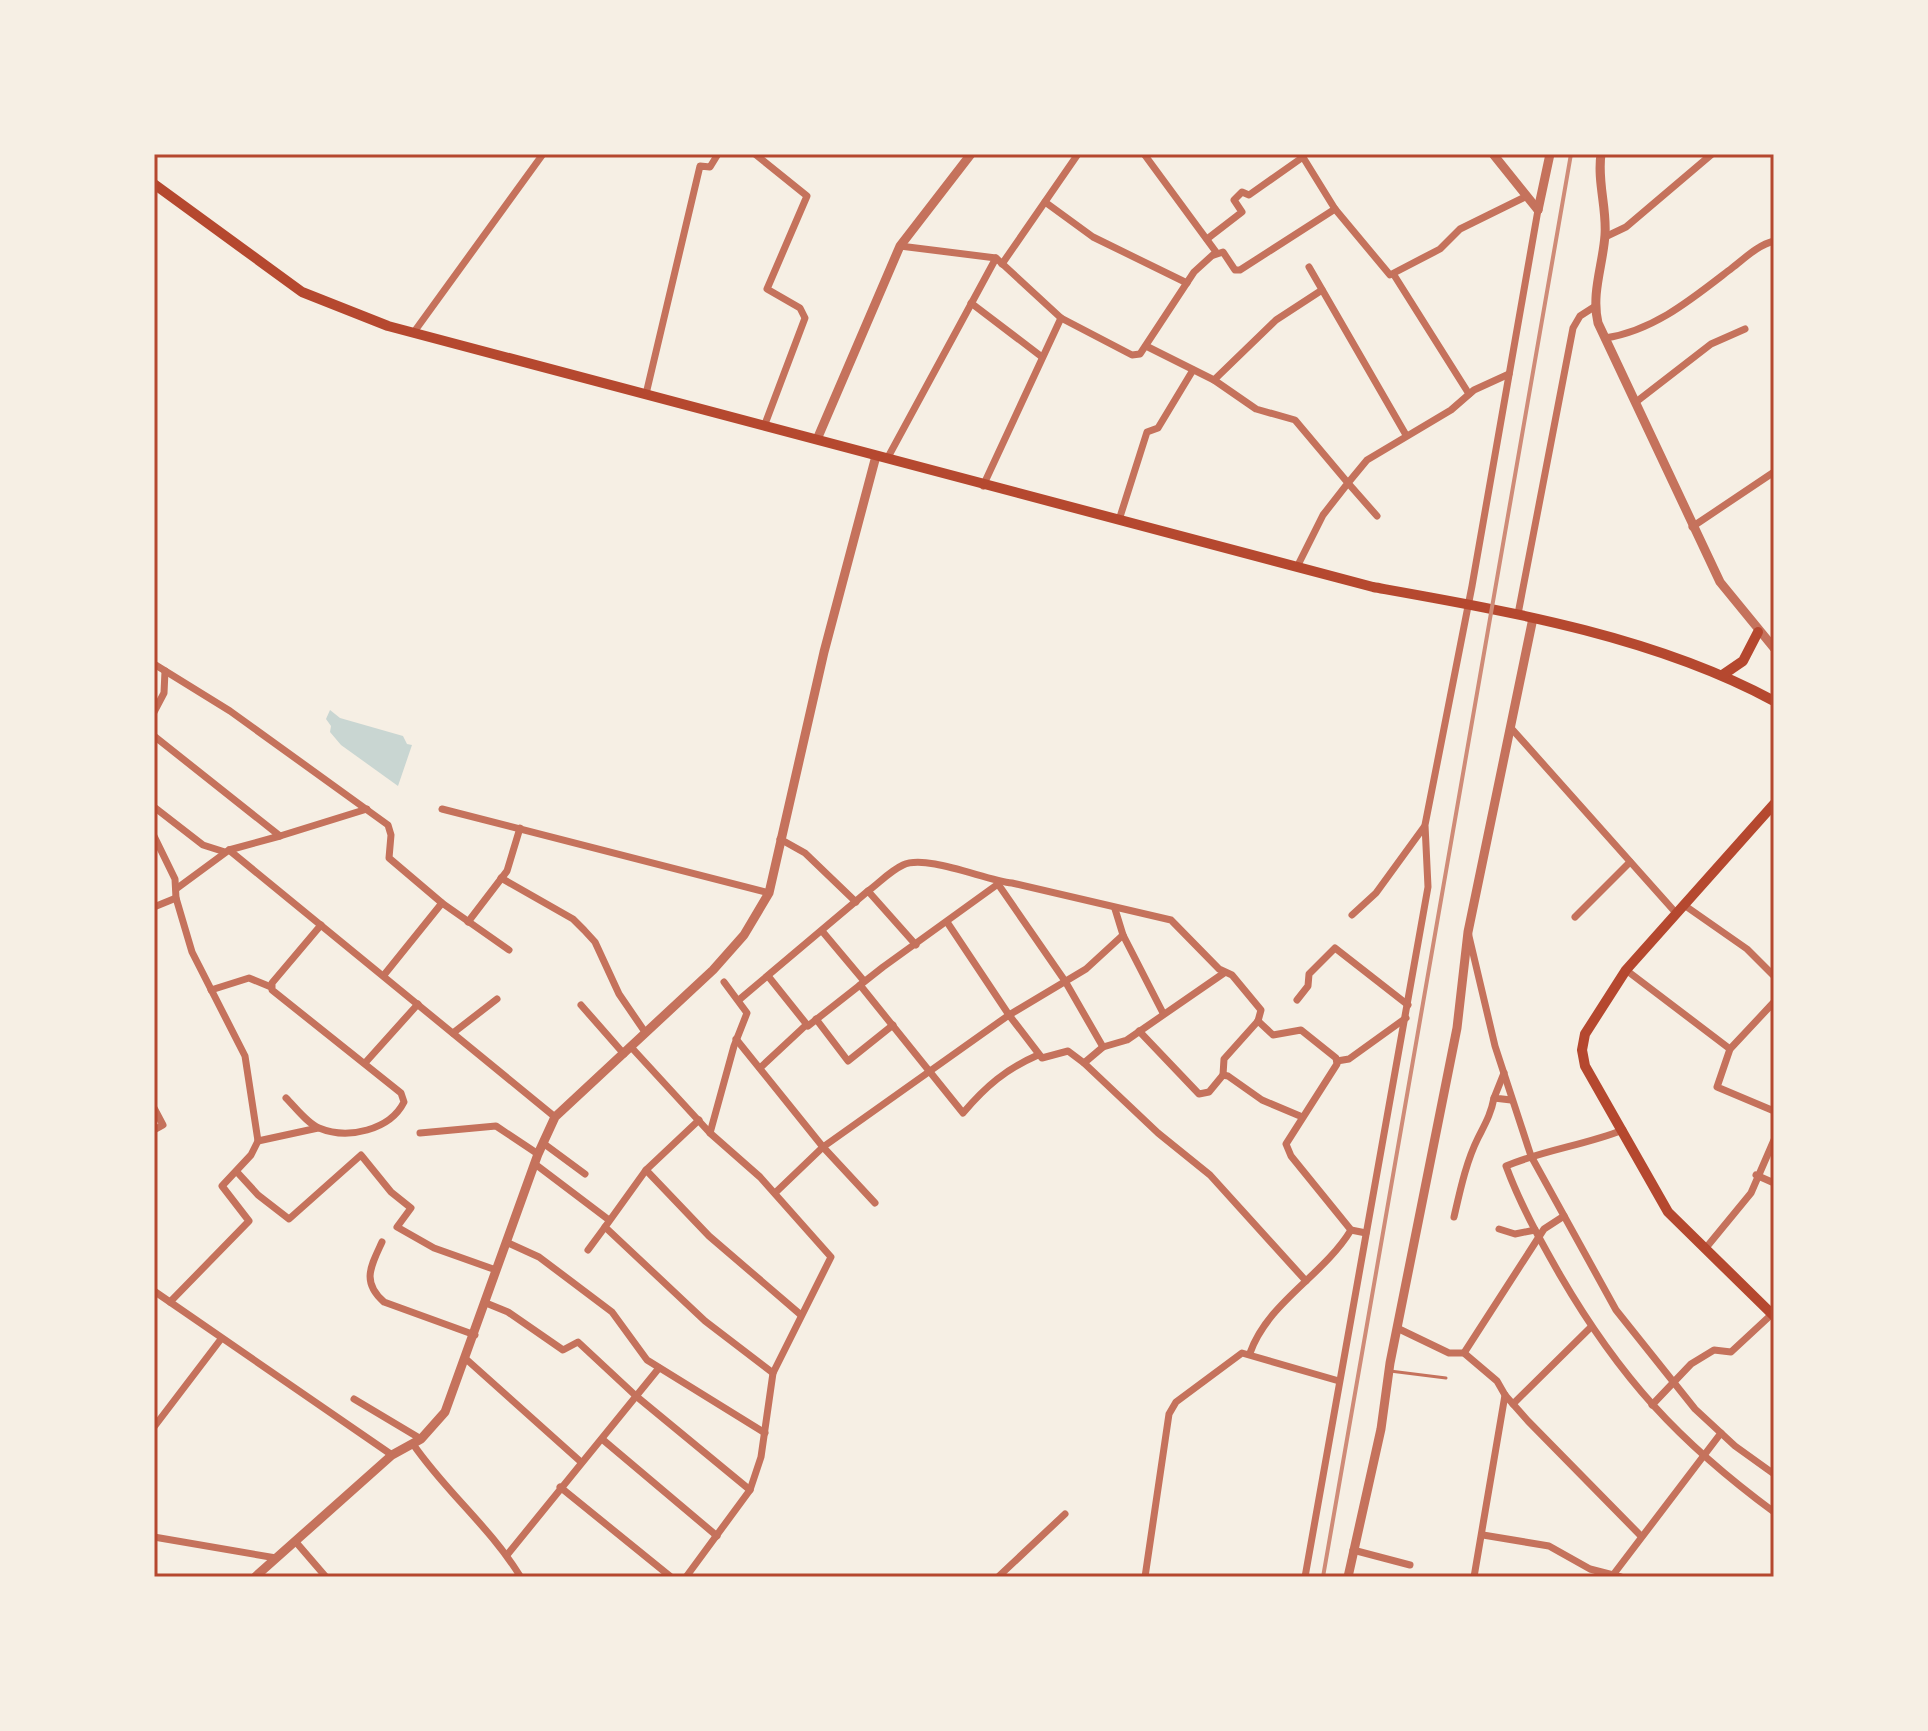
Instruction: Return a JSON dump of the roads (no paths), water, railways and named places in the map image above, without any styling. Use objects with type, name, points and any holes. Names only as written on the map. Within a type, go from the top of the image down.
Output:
[{"type":"main road","points":[[154,184],[317,301],[414,332],[818,437],[983,486],[1373,587],[1469,603],[1533,618],[1724,674],[1774,701]]},
{"type":"main road","points":[[1724,674],[1743,661],[1758,632]]},
{"type":"main road","points":[[1773,1315],[1668,1212],[1585,1066],[1582,1041],[1626,970],[1774,804]]},
{"type":"street","points":[[414,332],[543,154]]},
{"type":"street","points":[[646,394],[700,166],[710,167],[718,154]]},
{"type":"street","points":[[755,154],[807,196],[767,289],[800,308],[805,318],[765,424]]},
{"type":"street","points":[[818,437],[900,246],[971,154]]},
{"type":"street","points":[[255,1577],[392,1455],[417,1441],[445,1412],[468,1361],[496,1270],[536,1159],[555,1117],[744,935],[769,893],[780,839],[881,458],[971,303],[1078,154]]},
{"type":"street","points":[[1144,154],[1207,239],[1214,255]]},
{"type":"street","points":[[1493,154],[1538,210]]},
{"type":"street","points":[[1305,1577],[1428,887],[1425,825],[1469,603],[1550,154]]},
{"type":"street","points":[[1601,154],[1599,170],[1605,237],[1594,307],[1605,338],[1720,582],[1774,648]]},
{"type":"street","points":[[1605,237],[1626,227],[1712,154]]},
{"type":"street","points":[[1207,239],[1242,212],[1234,200],[1242,192],[1249,195],[1302,155],[1335,209],[1384,270],[1394,275],[1469,394]]},
{"type":"street","points":[[1394,275],[1440,249],[1460,229],[1527,196]]},
{"type":"street","points":[[1045,202],[1093,237],[1187,283]]},
{"type":"street","points":[[900,246],[987,254],[999,261],[1061,318],[1132,355],[1140,354],[1187,283],[1214,255],[1223,252],[1235,270],[1240,270],[1335,209]]},
{"type":"street","points":[[1605,338],[1624,335],[1676,310],[1757,249],[1774,241]]},
{"type":"street","points":[[1309,267],[1406,435]]},
{"type":"street","points":[[1214,380],[1276,320],[1322,290]]},
{"type":"street","points":[[971,303],[1042,357]]},
{"type":"street","points":[[1518,614],[1573,328],[1580,316],[1594,307]]},
{"type":"street","points":[[983,486],[1061,318]]},
{"type":"street","points":[[1636,402],[1711,344],[1745,329]]},
{"type":"street","points":[[1146,346],[1214,380],[1256,409],[1295,420],[1377,516]]},
{"type":"street","points":[[1119,520],[1147,432],[1158,428],[1193,370]]},
{"type":"street","points":[[1297,567],[1323,515],[1367,460],[1451,410],[1469,394],[1509,374]]},
{"type":"street","points":[[1692,527],[1774,472]]},
{"type":"street","points":[[1348,1577],[1381,1429],[1389,1370],[1457,1028],[1468,932],[1533,618]]},
{"type":"street","points":[[154,664],[230,711],[367,809],[391,830],[389,858],[442,903],[509,950]]},
{"type":"street","points":[[154,712],[164,693],[165,671]]},
{"type":"street","points":[[1511,728],[1630,862],[1680,909],[1747,949],[1774,976]]},
{"type":"street","points":[[154,739],[279,835]]},
{"type":"street","points":[[154,807],[203,845],[227,851],[384,975],[555,1117]]},
{"type":"street","points":[[154,907],[176,894],[227,851],[367,809]]},
{"type":"street","points":[[442,809],[769,893]]},
{"type":"street","points":[[1352,915],[1376,893],[1425,825]]},
{"type":"street","points":[[468,922],[510,864],[520,828]]},
{"type":"street","points":[[154,836],[175,879],[176,894],[192,952],[245,1056],[258,1141],[237,1172],[222,1186],[249,1221],[170,1302]]},
{"type":"street","points":[[780,839],[805,853],[856,902]]},
{"type":"street","points":[[740,999],[900,866],[916,862],[998,884],[1012,883],[1171,920],[1224,973],[1232,975],[1261,1010],[1258,1021],[1224,1059],[1223,1075],[1209,1092],[1199,1094],[1139,1031]]},
{"type":"street","points":[[1575,917],[1630,862]]},
{"type":"street","points":[[501,878],[573,919],[584,930],[595,942],[619,994],[645,1032]]},
{"type":"street","points":[[760,1068],[805,1026],[998,884]]},
{"type":"street","points":[[998,884],[1065,981],[1103,1047]]},
{"type":"street","points":[[868,891],[916,945]]},
{"type":"street","points":[[384,975],[442,903]]},
{"type":"street","points":[[1115,909],[1123,935],[1163,1013]]},
{"type":"street","points":[[947,922],[1038,1055],[1047,1058],[1068,1051],[1084,1063],[1158,1133],[1210,1175],[1306,1281]]},
{"type":"street","points":[[271,987],[321,925]]},
{"type":"street","points":[[822,931],[963,1113],[988,1084],[1013,1066],[1038,1055]]},
{"type":"street","points":[[1468,932],[1495,1046],[1531,1156],[1616,1310],[1673,1382],[1721,1433],[1774,1474]]},
{"type":"street","points":[[775,1193],[823,1147],[1009,1015],[1086,969],[1123,935]]},
{"type":"street","points":[[1297,1000],[1308,986],[1309,974],[1335,948],[1408,1005]]},
{"type":"street","points":[[1626,970],[1730,1049]]},
{"type":"street","points":[[1084,1063],[1103,1047],[1127,1040],[1224,973]]},
{"type":"street","points":[[768,976],[805,1026]]},
{"type":"street","points":[[211,990],[249,978],[271,987],[401,1093],[404,1102],[400,1111],[366,1131],[318,1128],[258,1141]]},
{"type":"street","points":[[710,1133],[736,1039],[747,1013],[740,999],[724,982]]},
{"type":"street","points":[[453,1033],[497,999]]},
{"type":"street","points":[[1774,1002],[1730,1049],[1718,1089],[1774,1111]]},
{"type":"street","points":[[365,1063],[418,1004]]},
{"type":"street","points":[[581,1005],[775,1193],[831,1257],[773,1373],[765,1433],[750,1490],[686,1577]]},
{"type":"street","points":[[1366,1233],[1351,1230],[1289,1154],[1286,1144],[1300,1116],[1337,1061],[1349,1059],[1406,1018]]},
{"type":"street","points":[[816,1019],[848,1061],[893,1025]]},
{"type":"street","points":[[1258,1021],[1273,1035],[1301,1030],[1337,1061]]},
{"type":"street","points":[[736,1039],[823,1147],[875,1203]]},
{"type":"street","points":[[1454,1217],[1477,1139],[1489,1120],[1504,1071]]},
{"type":"street","points":[[1223,1075],[1285,1113],[1300,1116]]},
{"type":"street","points":[[286,1098],[318,1128]]},
{"type":"street","points":[[1494,1098],[1511,1100]]},
{"type":"street","points":[[154,1108],[163,1125],[154,1130]]},
{"type":"street","points":[[588,1250],[646,1170],[699,1120]]},
{"type":"street","points":[[420,1133],[496,1126],[607,1223],[705,1321],[773,1373]]},
{"type":"street","points":[[1623,1130],[1506,1166],[1539,1238],[1615,1363],[1702,1455],[1774,1512]]},
{"type":"street","points":[[1705,1249],[1751,1193],[1756,1175],[1774,1140]]},
{"type":"street","points":[[543,1143],[585,1174]]},
{"type":"street","points":[[237,1172],[258,1195],[289,1219],[361,1155],[391,1192],[411,1208],[397,1227],[434,1248],[496,1270]]},
{"type":"street","points":[[646,1170],[709,1236],[801,1315]]},
{"type":"street","points":[[1756,1175],[1774,1183]]},
{"type":"street","points":[[1464,1353],[1544,1229],[1564,1216]]},
{"type":"street","points":[[1499,1229],[1515,1234],[1535,1230]]},
{"type":"street","points":[[1250,1353],[1265,1322],[1340,1248],[1351,1230]]},
{"type":"street","points":[[382,1242],[368,1279],[377,1296],[384,1302],[475,1335]]},
{"type":"street","points":[[506,1242],[539,1257],[600,1302],[621,1321],[638,1350],[659,1368],[765,1433]]},
{"type":"street","points":[[154,1291],[392,1455]]},
{"type":"street","points":[[487,1304],[508,1312],[558,1348],[563,1350],[578,1342],[636,1396],[750,1490]]},
{"type":"street","points":[[1652,1405],[1691,1364],[1714,1350],[1731,1352],[1773,1315]]},
{"type":"street","points":[[1513,1404],[1591,1327]]},
{"type":"street","points":[[1397,1328],[1449,1353],[1464,1353],[1497,1381],[1513,1404],[1640,1535]]},
{"type":"street","points":[[154,1427],[221,1339]]},
{"type":"street","points":[[1145,1577],[1172,1408],[1236,1355],[1250,1353],[1339,1381]]},
{"type":"street","points":[[468,1361],[581,1462]]},
{"type":"street","points":[[507,1555],[659,1368]]},
{"type":"street","points":[[1474,1577],[1505,1395]]},
{"type":"street","points":[[354,1399],[417,1441],[431,1471],[507,1555],[521,1577]]},
{"type":"street","points":[[1483,1535],[1549,1546],[1593,1574],[1617,1576],[1640,1535],[1655,1521],[1721,1433]]},
{"type":"street","points":[[602,1439],[717,1536]]},
{"type":"street","points":[[560,1487],[671,1577]]},
{"type":"street","points":[[998,1577],[1065,1514]]},
{"type":"street","points":[[154,1537],[276,1558]]},
{"type":"street","points":[[295,1541],[326,1577]]},
{"type":"street","points":[[1353,1550],[1410,1565]]},
{"type":"lane","points":[[1389,1370],[1446,1378]]},
{"type":"railway","points":[[1323,1577],[1571,154]]}]
